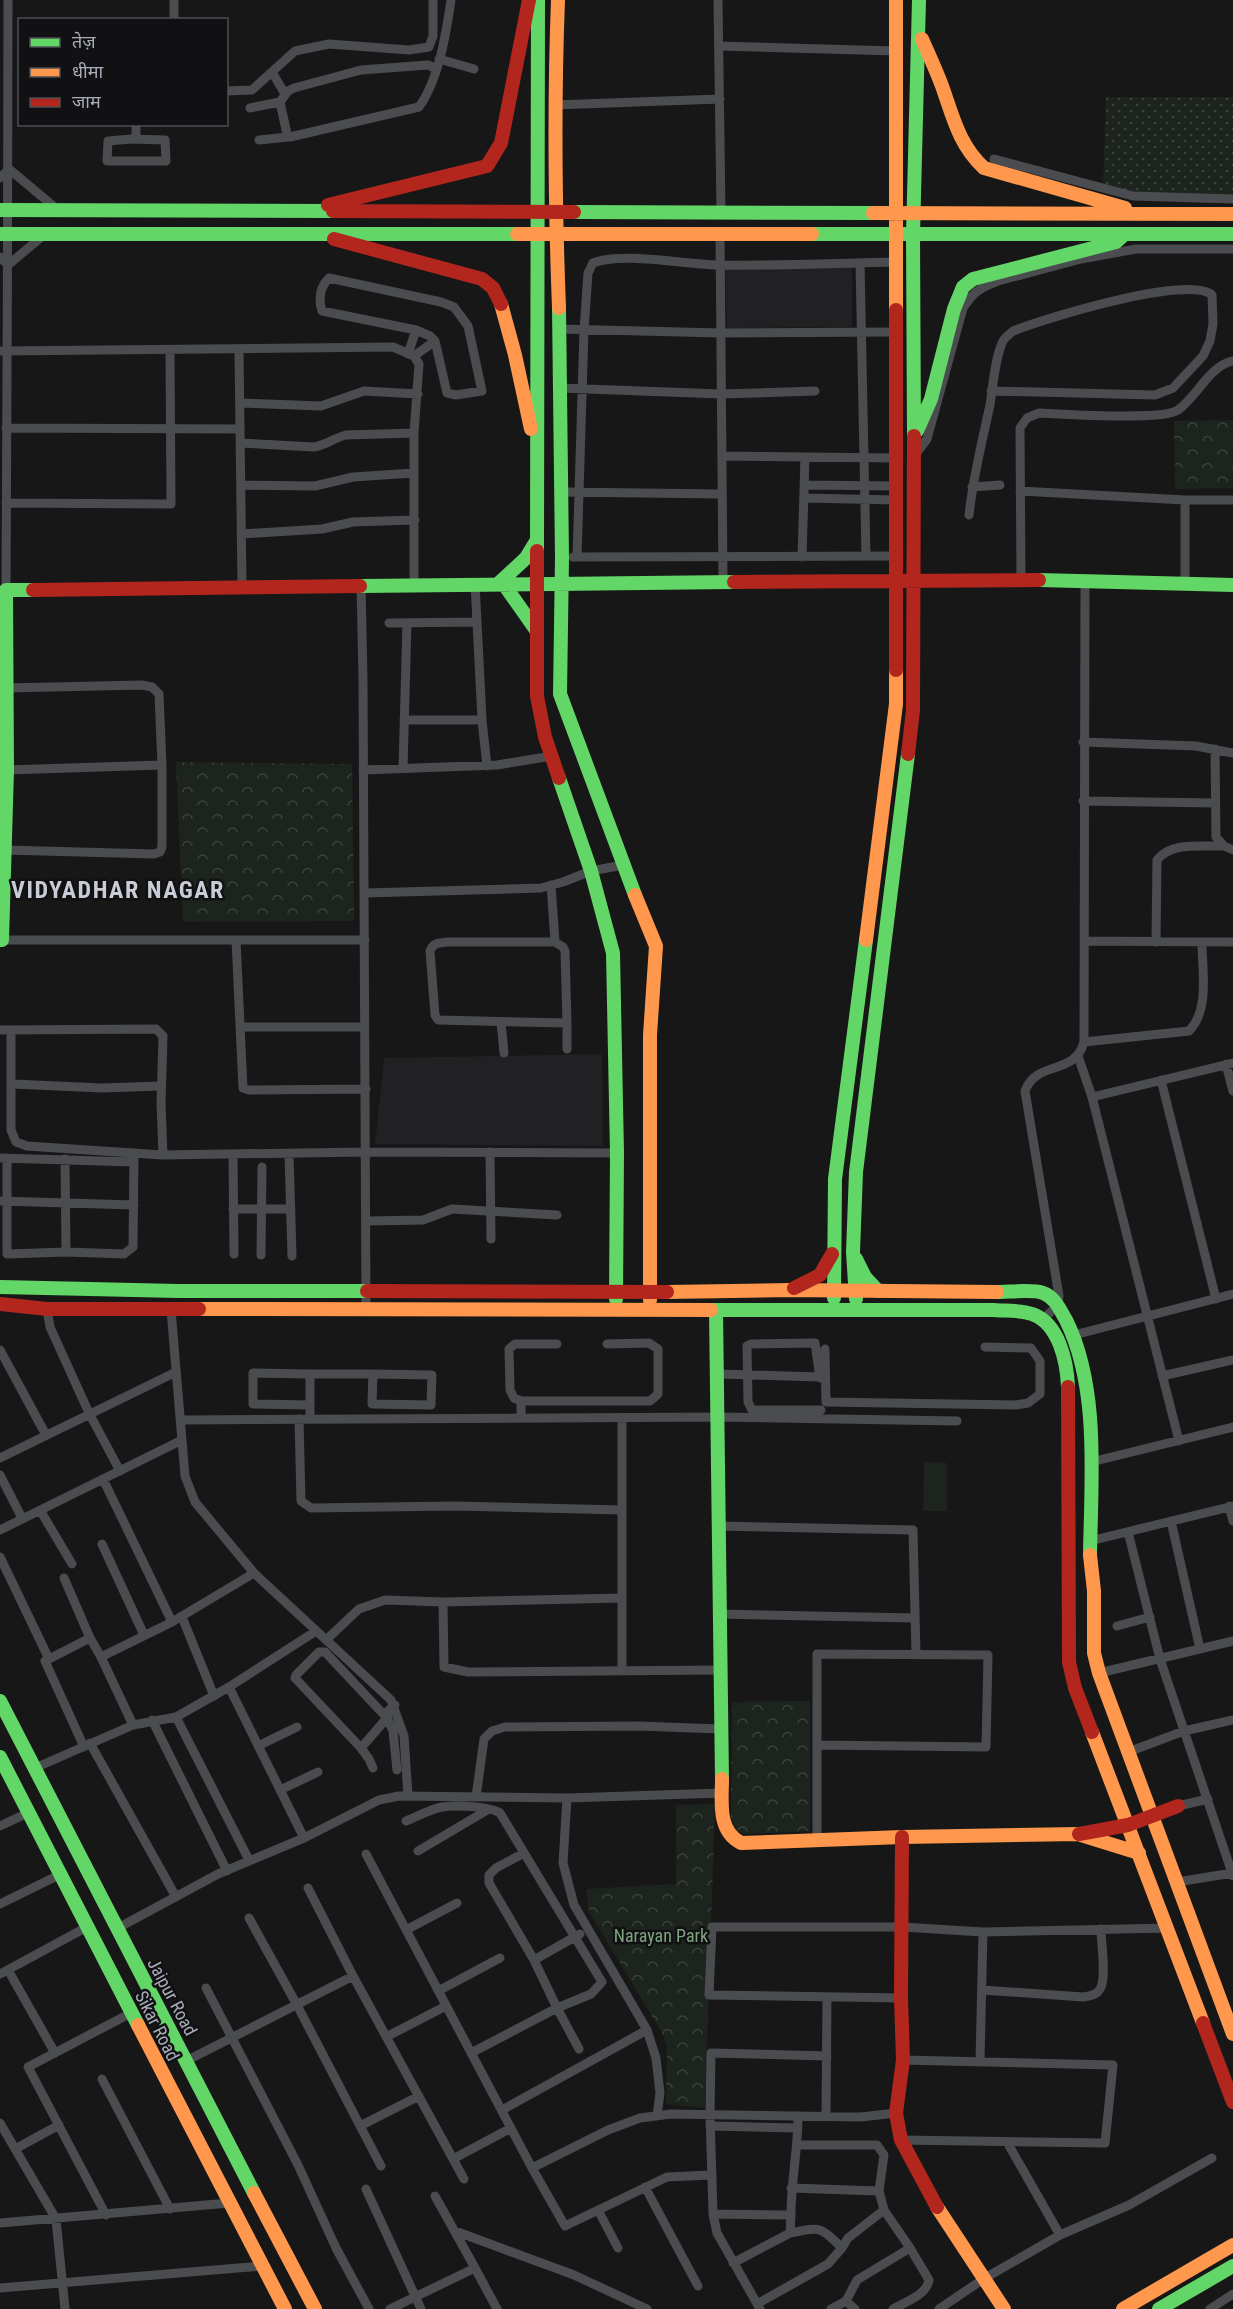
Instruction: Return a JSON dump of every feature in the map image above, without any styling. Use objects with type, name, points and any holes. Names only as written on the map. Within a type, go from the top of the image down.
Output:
[{"type":"street","points":[[8,0],[4,65],[9,94],[9,169],[4,234],[8,265],[3,351],[6,428],[3,442],[6,503],[3,535],[6,590],[3,619],[7,688],[4,725],[7,770],[1,940],[365,940]]},
{"type":"street","points":[[174,0],[174,18]]},
{"type":"street","points":[[228,91],[252,90],[295,51],[329,44],[409,50],[429,47],[433,36],[432,0]]},
{"type":"street","points":[[259,140],[288,137],[416,109],[424,99],[443,48],[451,0]]},
{"type":"street","points":[[309,210],[487,166],[501,143],[529,0]]},
{"type":"street","points":[[538,0],[537,696],[545,737],[591,871],[613,953],[616,1310]]},
{"type":"street","points":[[558,0],[554,105],[555,211],[560,329],[562,558],[560,694],[623,865],[656,946],[650,1035],[651,1311]]},
{"type":"street","points":[[718,0],[721,212]]},
{"type":"street","points":[[835,1310],[833,1252],[835,1179],[896,704],[896,0]]},
{"type":"street","points":[[857,1311],[853,1252],[856,1172],[913,710],[915,454],[913,234],[920,34],[919,0]]},
{"type":"street","points":[[8,25],[18,25]]},
{"type":"street","points":[[920,34],[944,90],[960,138],[966,152],[974,160],[984,168],[1143,213]]},
{"type":"street","points":[[719,46],[896,51]]},
{"type":"street","points":[[250,108],[282,98],[294,88],[362,70],[437,63],[474,69]]},
{"type":"street","points":[[272,72],[282,98],[283,122],[288,137]]},
{"type":"street","points":[[9,94],[18,94]]},
{"type":"street","points":[[554,105],[720,99]]},
{"type":"street","points":[[130,126],[133,139]]},
{"type":"street","points":[[133,139],[136,126]]},
{"type":"street","points":[[133,139],[165,140],[166,161],[106,161],[108,141],[133,139]]},
{"type":"street","points":[[994,159],[1133,196],[1233,199]]},
{"type":"street","points":[[9,169],[58,210]]},
{"type":"street","points":[[0,177],[9,169]]},
{"type":"street","points":[[5,210],[1233,214]]},
{"type":"street","points":[[4,234],[537,233],[557,236],[1233,234]]},
{"type":"street","points":[[8,265],[45,234]]},
{"type":"street","points":[[316,234],[482,279],[494,288],[512,342],[536,454]]},
{"type":"street","points":[[720,234],[723,581]]},
{"type":"street","points":[[914,439],[931,399],[954,309],[963,287],[973,279],[1116,242],[1125,234]]},
{"type":"street","points":[[915,454],[927,440],[963,308],[972,294],[982,287],[998,280],[1108,253],[1136,249],[1233,249]]},
{"type":"street","points":[[0,257],[8,265]]},
{"type":"street","points":[[577,557],[584,330],[588,273],[593,263],[603,259],[720,265],[896,262]]},
{"type":"street","points":[[860,263],[866,556]]},
{"type":"street","points":[[329,278],[343,280],[454,307],[468,326],[483,391],[447,393],[435,341],[430,336],[416,330],[322,311],[320,298],[323,285],[329,278]]},
{"type":"street","points":[[969,515],[972,487],[1001,347],[1004,339],[1013,331],[1129,297],[1170,290],[1200,289],[1212,295],[1213,324],[1210,341],[1203,356],[1173,388],[1155,395],[992,391]]},
{"type":"street","points":[[560,329],[721,333],[896,332]]},
{"type":"street","points":[[411,355],[416,330]]},
{"type":"street","points":[[411,355],[435,341]]},
{"type":"street","points":[[3,351],[393,347],[411,355],[419,364],[414,433],[414,583]]},
{"type":"street","points":[[239,350],[242,586]]},
{"type":"street","points":[[6,503],[171,504],[170,351]]},
{"type":"street","points":[[1021,580],[1020,428],[1027,418],[1039,413],[1157,416],[1177,410],[1222,365],[1233,361]]},
{"type":"street","points":[[560,388],[721,394],[815,391]]},
{"type":"street","points":[[241,403],[321,406],[364,391],[418,394]]},
{"type":"street","points":[[1142,415],[1144,395]]},
{"type":"street","points":[[6,428],[240,429]]},
{"type":"street","points":[[240,443],[314,447],[346,435],[414,433]]},
{"type":"street","points":[[722,456],[895,458]]},
{"type":"street","points":[[802,557],[805,456]]},
{"type":"street","points":[[241,485],[315,486],[353,477],[414,474]]},
{"type":"street","points":[[804,485],[865,485],[895,493]]},
{"type":"street","points":[[972,487],[1000,485]]},
{"type":"street","points":[[1020,491],[1185,500],[1233,500]]},
{"type":"street","points":[[561,492],[722,494]]},
{"type":"street","points":[[804,498],[865,499],[895,493]]},
{"type":"street","points":[[1185,500],[1185,585]]},
{"type":"street","points":[[241,534],[322,529],[353,522],[414,520]]},
{"type":"street","points":[[501,583],[526,558],[537,540]]},
{"type":"street","points":[[562,558],[895,556]]},
{"type":"street","points":[[6,590],[414,583],[723,581],[766,583],[1021,580],[1233,585]]},
{"type":"street","points":[[1042,1320],[1058,1305],[1058,1280],[1025,1091],[1029,1081],[1039,1074],[1074,1060],[1084,1042],[1085,581]]},
{"type":"street","points":[[475,583],[482,720],[487,766]]},
{"type":"street","points":[[501,583],[529,616],[537,632]]},
{"type":"street","points":[[361,584],[365,893],[366,1310]]},
{"type":"street","points":[[389,623],[476,622]]},
{"type":"street","points":[[403,768],[407,623]]},
{"type":"street","points":[[5,850],[154,854],[160,852],[162,847],[159,694],[152,687],[142,685],[7,688]]},
{"type":"street","points":[[404,720],[482,720]]},
{"type":"street","points":[[1083,742],[1156,744],[1215,749],[1233,753]]},
{"type":"street","points":[[1215,749],[1216,837],[1229,848]]},
{"type":"street","points":[[363,770],[487,766],[552,756]]},
{"type":"street","points":[[7,770],[162,765]]},
{"type":"street","points":[[1083,801],[1215,803]]},
{"type":"street","points":[[1156,942],[1157,860],[1164,851],[1172,849],[1229,848]]},
{"type":"street","points":[[365,893],[541,888],[591,871],[623,865]]},
{"type":"street","points":[[551,885],[555,942]]},
{"type":"street","points":[[236,940],[243,1088],[249,1090],[366,1089]]},
{"type":"street","points":[[1084,941],[1233,942]]},
{"type":"street","points":[[567,1023],[438,1020],[434,1004],[430,951],[432,946],[447,942],[555,942],[563,947],[565,951],[567,1023],[567,1050]]},
{"type":"street","points":[[1084,1042],[1189,1031],[1199,1018],[1202,1005],[1202,943]]},
{"type":"street","points":[[501,1022],[504,1053]]},
{"type":"street","points":[[241,1027],[364,1027]]},
{"type":"street","points":[[0,1030],[156,1029],[163,1036],[161,1086],[163,1155]]},
{"type":"street","points":[[11,1031],[11,1130],[16,1142],[27,1146],[134,1158]]},
{"type":"street","points":[[1078,1056],[1092,1097],[1179,1441]]},
{"type":"street","points":[[1092,1097],[1230,1063],[1233,1091]]},
{"type":"street","points":[[1161,1080],[1216,1299]]},
{"type":"street","points":[[12,1084],[102,1088],[161,1086]]},
{"type":"street","points":[[134,1158],[132,1247],[129,1251],[124,1254],[66,1252],[7,1254],[4,1158],[134,1158],[163,1155],[365,1152],[616,1153]]},
{"type":"street","points":[[490,1152],[491,1239]]},
{"type":"street","points":[[232,1154],[234,1254]]},
{"type":"street","points":[[289,1154],[292,1256]]},
{"type":"street","points":[[65,1159],[66,1252]]},
{"type":"street","points":[[261,1255],[262,1167]]},
{"type":"street","points":[[4,1201],[134,1205]]},
{"type":"street","points":[[233,1209],[291,1209]]},
{"type":"street","points":[[367,1221],[423,1220],[452,1209],[557,1215]]},
{"type":"street","points":[[790,1290],[820,1275],[833,1252]]},
{"type":"street","points":[[853,1252],[860,1269],[878,1292]]},
{"type":"street","points":[[0,1287],[178,1291],[616,1291],[650,1293],[855,1290],[1042,1292],[1052,1298],[1073,1335],[1088,1388],[1091,1462],[1090,1562],[1094,1591],[1094,1653],[1099,1673],[1233,2034]]},
{"type":"street","points":[[1058,1339],[1233,1294]]},
{"type":"street","points":[[0,1304],[47,1309],[171,1310],[994,1310],[1032,1314],[1042,1320],[1058,1339],[1067,1368],[1069,1662],[1075,1688],[1233,2102]]},
{"type":"street","points":[[47,1309],[50,1327],[88,1413],[120,1471]]},
{"type":"street","points":[[171,1310],[185,1476],[195,1502],[254,1573],[395,1705],[404,1736],[408,1796]]},
{"type":"street","points":[[716,1310],[719,1417],[720,1729],[722,1812],[726,1830],[741,1843],[902,1836],[1079,1834],[1128,1825],[1178,1806],[1208,1799]]},
{"type":"street","points":[[557,1344],[515,1344],[509,1349],[511,1395],[521,1401],[650,1401],[655,1398],[658,1394],[658,1348],[650,1343],[607,1344]]},
{"type":"street","points":[[824,1413],[816,1346],[812,1343],[749,1345],[748,1402],[752,1410],[824,1413],[889,1420],[957,1421]]},
{"type":"street","points":[[180,1420],[719,1417],[824,1413],[886,1402],[1016,1405],[1028,1403],[1040,1394],[1040,1360],[1031,1348],[985,1347]]},
{"type":"street","points":[[824,1413],[825,1349]]},
{"type":"street","points":[[0,1350],[46,1435]]},
{"type":"street","points":[[1162,1376],[1233,1360]]},
{"type":"street","points":[[0,1458],[88,1413],[177,1372]]},
{"type":"street","points":[[310,1405],[252,1404],[253,1373],[310,1374],[373,1374],[432,1375],[431,1406],[372,1404],[373,1374]]},
{"type":"street","points":[[310,1374],[310,1419]]},
{"type":"street","points":[[718,1374],[820,1377]]},
{"type":"street","points":[[521,1401],[521,1418]]},
{"type":"street","points":[[886,1402],[889,1420]]},
{"type":"street","points":[[622,1418],[622,1671]]},
{"type":"street","points":[[299,1419],[301,1501],[311,1508],[454,1506],[622,1510]]},
{"type":"street","points":[[1091,1462],[1233,1427]]},
{"type":"street","points":[[0,1530],[182,1440]]},
{"type":"street","points":[[0,1475],[22,1518]]},
{"type":"street","points":[[103,1479],[172,1623]]},
{"type":"street","points":[[1090,1541],[1231,1506],[1233,1521]]},
{"type":"street","points":[[40,1510],[72,1564]]},
{"type":"street","points":[[1171,1521],[1200,1649]]},
{"type":"street","points":[[719,1527],[913,1530],[916,1654]]},
{"type":"street","points":[[1128,1532],[1160,1659],[1233,1874],[1177,1882]]},
{"type":"street","points":[[102,1544],[144,1635]]},
{"type":"street","points":[[0,1557],[49,1659]]},
{"type":"street","points":[[101,1657],[172,1623],[254,1573]]},
{"type":"street","points":[[64,1578],[90,1638],[133,1725]]},
{"type":"street","points":[[326,1640],[359,1609],[385,1600],[443,1602],[622,1598]]},
{"type":"street","points":[[443,1602],[444,1667],[468,1672],[719,1670]]},
{"type":"street","points":[[719,1614],[915,1618]]},
{"type":"street","points":[[182,1617],[213,1696]]},
{"type":"street","points":[[1117,1626],[1150,1617]]},
{"type":"street","points":[[35,1768],[133,1725],[176,1717],[229,1687],[316,1631]]},
{"type":"street","points":[[90,1638],[45,1661],[87,1745],[176,1897]]},
{"type":"street","points":[[1099,1673],[1233,1641]]},
{"type":"street","points":[[373,1768],[361,1748],[297,1681],[296,1675],[319,1652],[325,1652],[387,1718],[393,1731],[397,1770]]},
{"type":"street","points":[[817,1744],[986,1747],[988,1654],[817,1654],[817,1744],[817,1840]]},
{"type":"street","points":[[229,1687],[304,1838]]},
{"type":"street","name":"Jaipur Road","points":[[0,1701],[116,1929],[315,2309]]},
{"type":"street","points":[[361,1748],[395,1705]]},
{"type":"street","points":[[176,1717],[249,1860]]},
{"type":"street","points":[[152,1720],[227,1871]]},
{"type":"street","points":[[1128,1752],[1184,1731],[1233,1721]]},
{"type":"street","points":[[476,1797],[484,1739],[492,1731],[505,1727],[639,1726],[720,1729]]},
{"type":"street","points":[[258,1746],[297,1727]]},
{"type":"street","name":"Sikar Road","points":[[0,1758],[285,2309]]},
{"type":"street","points":[[280,1790],[318,1772]]},
{"type":"street","points":[[116,1929],[249,1860],[304,1838],[379,1800],[408,1796],[567,1798],[722,1793]]},
{"type":"street","points":[[567,1798],[563,1863],[574,1905],[647,2030],[656,2058],[660,2093],[657,2116]]},
{"type":"street","points":[[406,1821],[442,1807],[489,1809],[500,1813],[602,1982],[591,1994],[557,2008],[471,2053]]},
{"type":"street","points":[[418,1851],[489,1809]]},
{"type":"street","points":[[0,1826],[28,1813]]},
{"type":"street","points":[[1079,1834],[1139,1853]]},
{"type":"street","points":[[902,1836],[900,1998],[903,2060],[896,2113],[901,2140],[934,2203],[1004,2309]]},
{"type":"street","points":[[524,1853],[496,1868],[489,1875],[489,1883],[534,1960],[579,2049]]},
{"type":"street","points":[[366,1854],[565,2226],[667,2177],[712,2175]]},
{"type":"street","points":[[0,1904],[59,1875]]},
{"type":"street","points":[[308,1888],[353,1976],[464,2179]]},
{"type":"street","points":[[406,1930],[457,1903]]},
{"type":"street","points":[[249,1918],[381,2166]]},
{"type":"street","points":[[900,1998],[709,1995],[712,1927],[902,1927],[984,1932],[1168,1928]]},
{"type":"street","points":[[55,2053],[4,1972],[87,1928]]},
{"type":"street","points":[[534,1960],[587,1929]]},
{"type":"street","points":[[982,1990],[1083,1997],[1093,1995],[1100,1990],[1103,1981],[1101,1929]]},
{"type":"street","points":[[980,2061],[984,1932]]},
{"type":"street","points":[[438,1991],[500,1958]]},
{"type":"street","points":[[186,2061],[353,1976]]},
{"type":"street","points":[[206,1988],[289,2147],[336,2248],[369,2309]]},
{"type":"street","points":[[826,2116],[827,1997]]},
{"type":"street","points":[[386,2037],[446,2006]]},
{"type":"street","points":[[106,2215],[28,2067],[131,2013]]},
{"type":"street","points":[[502,2110],[647,2030]]},
{"type":"street","points":[[827,2056],[711,2053],[710,2126],[713,2214],[717,2233],[758,2306],[828,2264],[848,2238],[884,2210]]},
{"type":"street","points":[[901,2140],[1105,2143],[1113,2065],[903,2060]]},
{"type":"street","points":[[102,2079],[170,2209]]},
{"type":"street","points":[[360,2127],[419,2096]]},
{"type":"street","points":[[532,2168],[608,2130],[640,2118],[710,2114],[861,2117],[896,2113]]},
{"type":"street","points":[[790,2233],[791,2188],[798,2145],[798,2116]]},
{"type":"street","points":[[0,2123],[56,2219],[65,2309]]},
{"type":"street","points":[[15,2149],[59,2125]]},
{"type":"street","points":[[710,2126],[798,2128]]},
{"type":"street","points":[[453,2159],[511,2127]]},
{"type":"street","points":[[1007,2142],[1060,2235]]},
{"type":"street","points":[[798,2145],[877,2145],[884,2155],[880,2200],[884,2210],[929,2280],[924,2291],[892,2309]]},
{"type":"street","points":[[939,2309],[985,2278],[1060,2235],[1129,2205],[1212,2158]]},
{"type":"street","points":[[645,2187],[698,2286]]},
{"type":"street","points":[[791,2188],[879,2191]]},
{"type":"street","points":[[366,2189],[421,2309]]},
{"type":"street","points":[[435,2196],[497,2309]]},
{"type":"street","points":[[0,2221],[56,2219],[230,2203]]},
{"type":"street","points":[[598,2210],[618,2248]]},
{"type":"street","points":[[713,2214],[791,2216]]},
{"type":"street","points":[[733,2263],[790,2233],[814,2228],[825,2231],[842,2248]]},
{"type":"street","points":[[455,2231],[574,2275],[647,2309]]},
{"type":"street","points":[[1123,2309],[1233,2246]]},
{"type":"street","points":[[831,2309],[846,2301],[857,2280],[910,2248]]},
{"type":"street","points":[[0,2288],[263,2266]]},
{"type":"street","points":[[1159,2309],[1233,2266]]},
{"type":"street","points":[[390,2309],[475,2268]]},
{"type":"street","points":[[1210,2309],[1233,2294]]},
{"type":"street","points":[[846,2301],[855,2309]]},
{"type":"shaded area","points":[[852,267],[852,327],[727,328],[725,270]]},
{"type":"shaded area","points":[[602,1054],[603,1146],[375,1144],[384,1058]]},
{"type":"green space","points":[[1106,97],[1233,97],[1233,195],[1141,195],[1103,185]]},
{"type":"green space","points":[[1233,420],[1233,488],[1175,489],[1174,421]]},
{"type":"green space","points":[[176,762],[352,764],[354,921],[183,922]]},
{"type":"green space","points":[[924,1462],[947,1463],[947,1511],[923,1511]]},
{"type":"green space","points":[[810,1701],[810,1831],[743,1834],[736,1829],[731,1816],[732,1702]]},
{"type":"green space","name":"Narayan Park","points":[[715,1804],[705,2108],[666,2104],[667,2046],[661,2031],[589,1912],[586,1889],[676,1884],[676,1805]]},
{"type":"traffic: fast","points":[[537,551],[538,0]]},
{"type":"traffic: fast","points":[[914,436],[913,234],[919,0]]},
{"type":"traffic: fast","points":[[0,210],[333,211]]},
{"type":"traffic: fast","points":[[574,212],[873,213]]},
{"type":"traffic: fast","points":[[0,234],[517,234]]},
{"type":"traffic: fast","points":[[812,234],[1233,234]]},
{"type":"traffic: fast","points":[[917,431],[931,399],[954,309],[963,287],[973,279],[1116,242],[1125,234]]},
{"type":"traffic: fast","points":[[559,308],[562,558],[560,694],[635,895]]},
{"type":"traffic: fast","points":[[499,583],[526,558],[537,540]]},
{"type":"traffic: fast","points":[[1039,580],[1233,585]]},
{"type":"traffic: fast","points":[[360,586],[734,582]]},
{"type":"traffic: fast","points":[[503,583],[536,630]]},
{"type":"traffic: fast","points":[[0,940],[2,940],[7,770],[6,590],[33,590]]},
{"type":"traffic: fast","points":[[856,1299],[853,1252],[856,1172],[908,754]]},
{"type":"traffic: fast","points":[[559,778],[591,871],[613,953],[617,1153],[616,1299]]},
{"type":"traffic: fast","points":[[834,1298],[835,1179],[866,940]]},
{"type":"traffic: fast","points":[[856,1259],[865,1277],[878,1291]]},
{"type":"traffic: fast","points":[[0,1287],[178,1291],[367,1291]]},
{"type":"traffic: fast","points":[[997,1292],[1033,1291],[1047,1295],[1062,1312],[1077,1347],[1089,1405],[1091,1435],[1090,1555]]},
{"type":"traffic: fast","points":[[711,1310],[994,1310],[1028,1313],[1041,1319],[1055,1334],[1066,1366],[1068,1387]]},
{"type":"traffic: fast","points":[[716,1310],[722,1779]]},
{"type":"traffic: fast","points":[[0,1701],[254,2193]]},
{"type":"traffic: fast","points":[[0,1757],[138,2025]]},
{"type":"traffic: fast","points":[[1159,2309],[1233,2266]]},
{"type":"traffic: slow","points":[[558,0],[556,154],[559,308]]},
{"type":"traffic: slow","points":[[896,0],[896,310]]},
{"type":"traffic: slow","points":[[922,39],[958,130],[968,150],[984,168],[1125,208]]},
{"type":"traffic: slow","points":[[873,213],[1233,214]]},
{"type":"traffic: slow","points":[[517,234],[812,234]]},
{"type":"traffic: slow","points":[[501,304],[531,429]]},
{"type":"traffic: slow","points":[[866,940],[896,704],[896,670]]},
{"type":"traffic: slow","points":[[635,895],[656,946],[650,1035],[650,1300]]},
{"type":"traffic: slow","points":[[667,1292],[790,1290],[997,1292]]},
{"type":"traffic: slow","points":[[199,1309],[711,1310]]},
{"type":"traffic: slow","points":[[1090,1555],[1094,1591],[1094,1653],[1099,1673],[1233,2034]]},
{"type":"traffic: slow","points":[[1092,1732],[1203,2023]]},
{"type":"traffic: slow","points":[[722,1779],[724,1823],[733,1838],[741,1843],[1079,1834]]},
{"type":"traffic: slow","points":[[1081,1835],[1139,1853]]},
{"type":"traffic: slow","points":[[138,2025],[285,2309]]},
{"type":"traffic: slow","points":[[254,2193],[315,2309]]},
{"type":"traffic: slow","points":[[937,2207],[1004,2309]]},
{"type":"traffic: slow","points":[[1123,2309],[1233,2245]]},
{"type":"traffic: jam","points":[[328,205],[487,166],[501,143],[529,0]]},
{"type":"traffic: jam","points":[[333,211],[574,212]]},
{"type":"traffic: jam","points":[[334,239],[482,279],[493,288],[501,304]]},
{"type":"traffic: jam","points":[[896,310],[896,670]]},
{"type":"traffic: jam","points":[[908,754],[913,710],[914,436]]},
{"type":"traffic: jam","points":[[537,551],[537,696],[545,737],[559,778]]},
{"type":"traffic: jam","points":[[734,582],[1039,580]]},
{"type":"traffic: jam","points":[[33,590],[360,586]]},
{"type":"traffic: jam","points":[[794,1288],[820,1275],[832,1254]]},
{"type":"traffic: jam","points":[[367,1291],[667,1292]]},
{"type":"traffic: jam","points":[[0,1304],[47,1309],[199,1309]]},
{"type":"traffic: jam","points":[[1068,1387],[1069,1662],[1075,1688],[1092,1732]]},
{"type":"traffic: jam","points":[[1079,1834],[1128,1825],[1178,1806]]},
{"type":"traffic: jam","points":[[902,1837],[903,2060],[896,2113],[901,2140],[937,2207]]},
{"type":"traffic: jam","points":[[1203,2023],[1233,2102]]},
{"type":"district","name":"VIDYADHAR NAGAR","points":[[118,890]]}]
